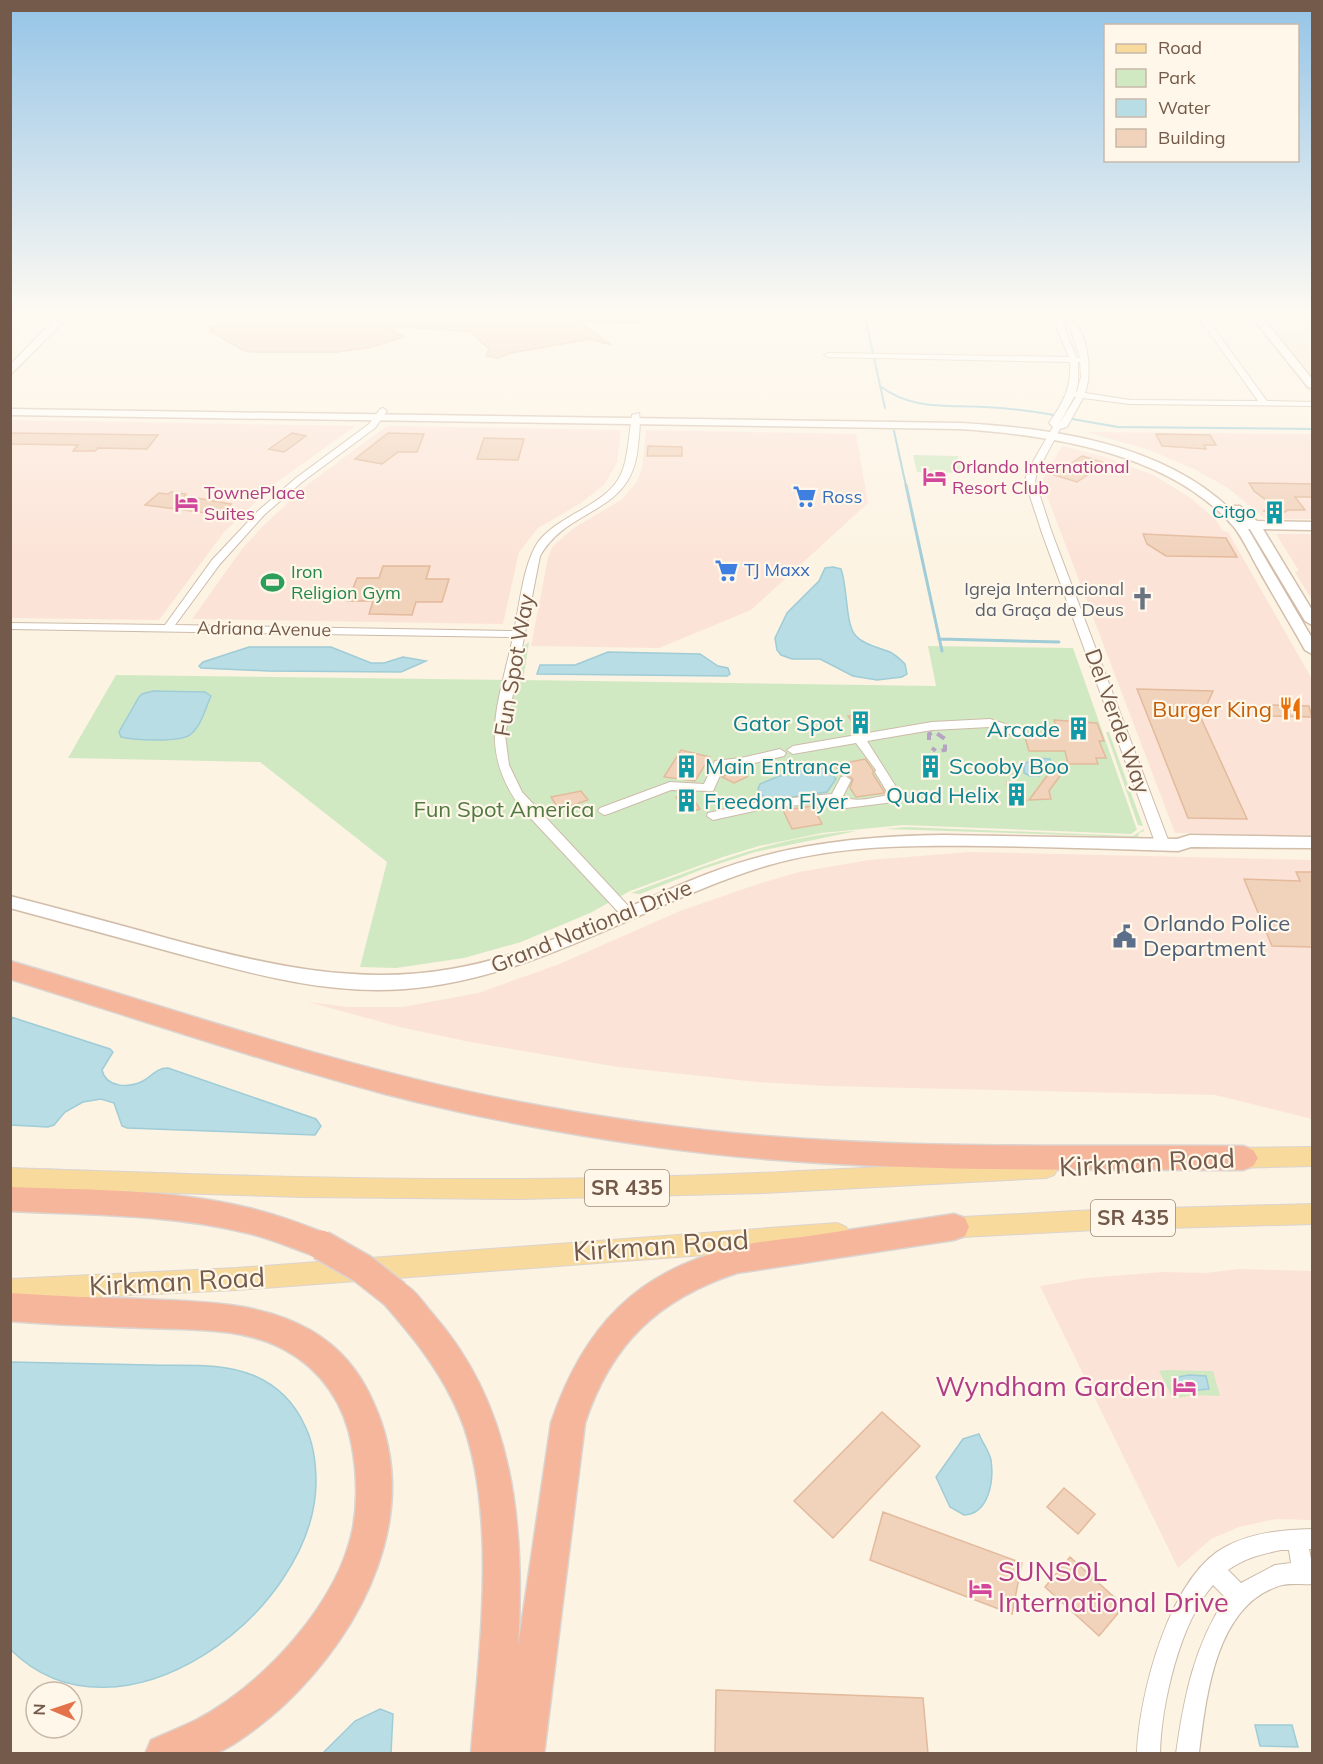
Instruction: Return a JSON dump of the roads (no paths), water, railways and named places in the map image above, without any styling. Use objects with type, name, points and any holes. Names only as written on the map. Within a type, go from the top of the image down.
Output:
[{"type":"highway","points":[[10,970],[391,1085],[511,1112],[604,1128],[745,1145],[871,1154],[1243,1158]]},
{"type":"highway","points":[[10,1198],[220,1214],[283,1229],[321,1245],[358,1265],[396,1295],[425,1325],[453,1364],[480,1421],[493,1465],[498,1496],[502,1546],[491,1754]]},
{"type":"highway","points":[[523,1754],[568,1423],[576,1397],[588,1371],[615,1331],[656,1294],[685,1278],[715,1266],[748,1258],[954,1227]]},
{"type":"highway","points":[[10,1307],[211,1316],[245,1320],[272,1328],[304,1344],[329,1364],[350,1391],[365,1423],[374,1467],[372,1516],[359,1564],[332,1620],[301,1661],[258,1702],[221,1728],[165,1754]]},
{"type":"main road","name":"Kirkman Road","points":[[10,1178],[374,1189],[595,1188],[760,1183],[1243,1158],[1312,1157]]},
{"type":"main road","name":"Kirkman Road","points":[[10,1290],[236,1279],[711,1242],[954,1227],[1106,1219],[1312,1215]]},
{"type":"street","name":"Del Verde Way","points":[[1054,431],[1053,423],[1071,394]]},
{"type":"street","points":[[1073,394],[1130,402],[1310,404]]},
{"type":"street","points":[[1258,394],[1264,403]]},
{"type":"street","name":"Del Verde Way","points":[[1082,396],[1064,425],[1054,431],[1032,472],[1030,481],[1171,845]]},
{"type":"street","points":[[10,407],[635,418],[1054,431],[1115,446],[1182,473],[1222,497],[1254,525],[1312,621]]},
{"type":"street","points":[[10,412],[159,414],[232,409],[381,415]]},
{"type":"street","points":[[168,628],[216,562],[261,513],[299,480],[372,426],[381,415]]},
{"type":"street","name":"Fun Spot Way","points":[[628,914],[526,806],[508,778],[501,756],[499,735],[518,634],[539,545],[548,534],[600,503],[627,476],[635,418]]},
{"type":"street","points":[[1054,431],[1169,474],[1208,498],[1238,525],[1312,650]]},
{"type":"street","points":[[1238,525],[1312,526]]},
{"type":"street","points":[[1275,586],[1300,601]]},
{"type":"street","name":"Adriana Avenue","points":[[10,626],[518,634]]},
{"type":"street","points":[[604,811],[670,786],[709,788],[719,764],[741,762],[921,727],[990,723],[1016,732]]},
{"type":"street","points":[[713,816],[764,805],[836,797],[846,804],[897,798],[860,739]]},
{"type":"street","points":[[836,797],[845,780]]},
{"type":"street","name":"Grand National Drive","points":[[10,902],[262,970],[306,979],[357,983],[437,979],[506,963],[712,877],[792,853],[876,841],[965,840],[1171,845],[1190,841],[1312,843]]},
{"type":"street","name":"Grand National Drive","points":[[1171,845],[1193,852],[1312,854]]},
{"type":"street","points":[[1148,1754],[1154,1695],[1179,1617],[1200,1581],[1225,1558],[1256,1543],[1304,1539],[1308,1574],[1276,1576],[1240,1597],[1231,1608],[1212,1643],[1195,1696],[1187,1754]]},
{"type":"street","points":[[1212,1569],[1240,1597]]},
{"type":"water","points":[[825,568],[841,569],[852,631],[859,639],[896,656],[905,664],[907,674],[902,677],[877,680],[853,676],[820,659],[792,659],[781,655],[777,650],[775,638],[787,613],[819,581]]},
{"type":"water","points":[[249,647],[331,647],[371,663],[384,663],[403,657],[426,661],[401,672],[268,671],[201,668],[199,666],[203,662]]},
{"type":"water","points":[[608,652],[700,654],[718,666],[728,668],[730,674],[727,676],[537,674],[540,665],[575,665]]},
{"type":"water","points":[[153,691],[205,692],[211,696],[198,726],[186,737],[157,740],[121,737],[119,732],[139,697]]},
{"type":"water","points":[[1036,758],[1050,759],[1052,765],[1039,776],[1024,773],[1024,764]]},
{"type":"water","points":[[817,767],[830,771],[836,779],[827,792],[770,800],[765,799],[758,789],[760,784],[782,775]]},
{"type":"water","points":[[11,1017],[110,1049],[113,1052],[102,1070],[104,1076],[113,1083],[131,1085],[146,1079],[157,1071],[168,1068],[316,1119],[321,1126],[315,1135],[127,1128],[122,1126],[114,1103],[101,1099],[83,1102],[65,1112],[54,1125],[48,1127],[11,1125]]},
{"type":"water","points":[[11,1362],[204,1366],[230,1369],[255,1376],[271,1385],[285,1397],[296,1410],[311,1440],[316,1483],[307,1532],[283,1579],[247,1621],[203,1655],[154,1678],[104,1687],[84,1684],[84,1680],[55,1679],[11,1650]]},
{"type":"water","points":[[1206,1376],[1209,1389],[1178,1392],[1175,1385],[1178,1377]]},
{"type":"water","points":[[979,1434],[989,1453],[992,1477],[984,1503],[979,1509],[964,1515],[950,1507],[936,1477],[963,1439]]},
{"type":"water","points":[[380,1709],[393,1714],[391,1753],[323,1753],[355,1721]]},
{"type":"water","points":[[1255,1725],[1292,1725],[1298,1747],[1260,1746]]},
{"type":"waterway","points":[[882,394],[885,408]]},
{"type":"waterway","points":[[893,394],[930,405],[1001,408],[1054,415]]},
{"type":"waterway","points":[[1072,419],[1118,427],[1312,429]]},
{"type":"waterway","points":[[894,431],[906,486]]},
{"type":"waterway","points":[[906,485],[939,639]]},
{"type":"waterway","points":[[939,639],[1059,642]]},
{"type":"waterway","points":[[939,639],[942,651]]},
{"type":"railway","points":[[929,740],[929,734],[935,732],[945,739],[945,750],[936,751],[932,748]]},
{"type":"place","name":"Orlando International Resort Club","points":[[934,477]]},
{"type":"place","name":"Ross","points":[[804,497]]},
{"type":"place","name":"TownePlace Suites","points":[[186,503]]},
{"type":"place","name":"Citgo","points":[[1274,512]]},
{"type":"place","name":"TJ Maxx","points":[[726,570]]},
{"type":"place","name":"Iron Religion Gym","points":[[273,582]]},
{"type":"place","name":"Igreja Internacional da Graça de Deus","points":[[1142,599]]},
{"type":"place","name":"Burger King","points":[[1290,709]]},
{"type":"place","name":"Gator Spot","points":[[861,723]]},
{"type":"place","name":"Arcade","points":[[1078,729]]},
{"type":"place","name":"Main Entrance","points":[[687,766]]},
{"type":"place","name":"Scooby Boo","points":[[931,766]]},
{"type":"place","name":"Quad Helix","points":[[1017,795]]},
{"type":"place","name":"Freedom Flyer","points":[[686,801]]},
{"type":"place","name":"Orlando Police Department","points":[[1125,936]]},
{"type":"place","name":"Wyndham Garden","points":[[1184,1387]]},
{"type":"place","name":"SUNSOL International Drive","points":[[980,1588]]},
{"type":"park label","name":"Fun Spot America","points":[[504,809]]}]
